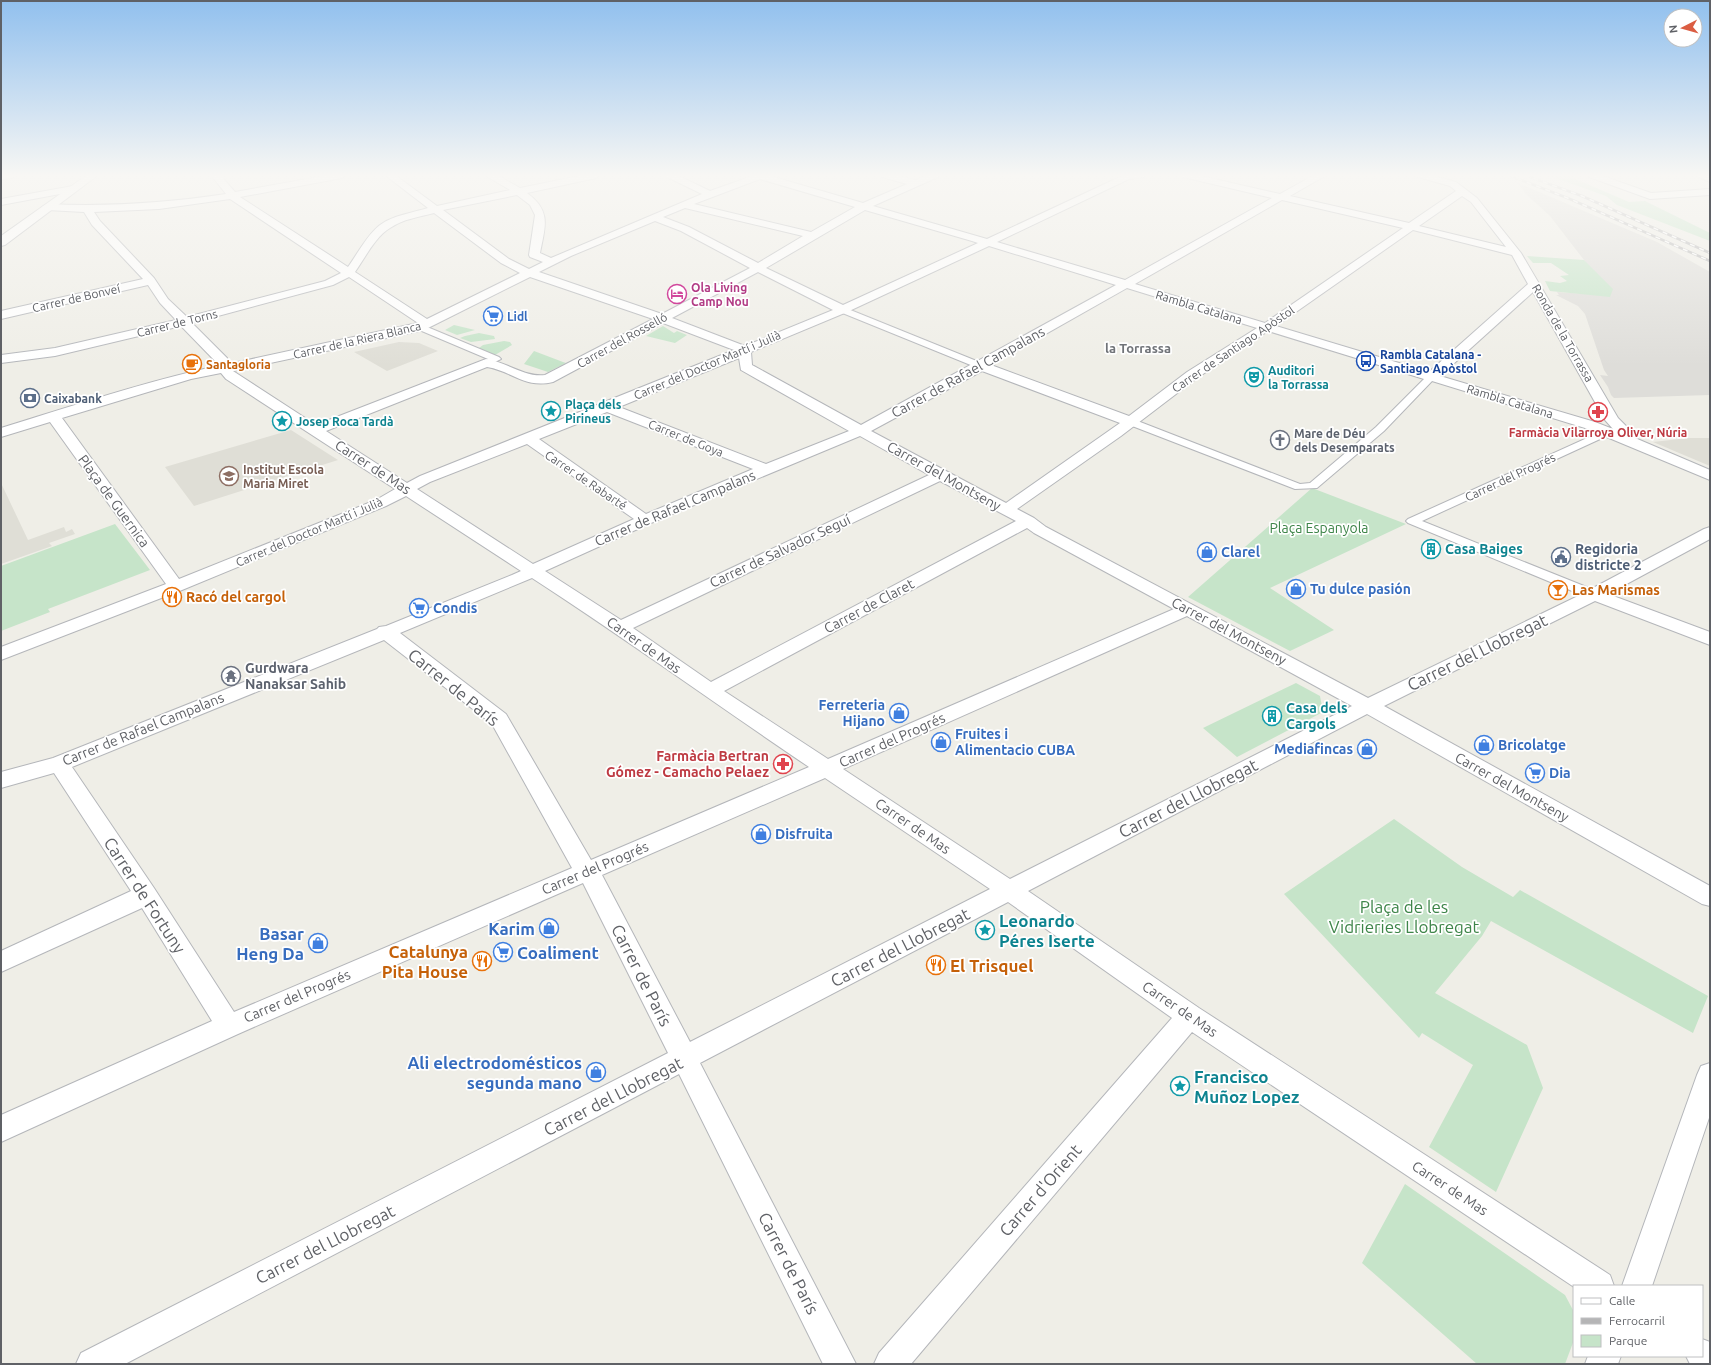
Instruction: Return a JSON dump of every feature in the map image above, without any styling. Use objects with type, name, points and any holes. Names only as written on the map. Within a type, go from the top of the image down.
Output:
[{"type":"street","name":"Carrer de Mas","points":[[111,239],[150,281],[164,302],[222,361],[224,368],[231,376],[407,488],[531,571],[620,627],[710,691],[1010,890],[1190,1016],[1598,1285]]},
{"type":"street","points":[[298,239],[423,325],[496,359],[315,430]]},
{"type":"street","points":[[349,273],[373,239]]},
{"type":"street","points":[[475,239],[505,261],[519,268],[661,318],[744,350],[746,367]]},
{"type":"street","points":[[536,239],[534,255],[551,261]]},
{"type":"street","name":"Carrer de la Riera Blanca","points":[[1,433],[189,376],[423,325],[551,261],[603,239]]},
{"type":"street","points":[[702,239],[843,310],[981,366],[1299,487],[1313,486],[1380,429],[1430,378],[1535,284]]},
{"type":"street","name":"Carrer del Rosselló","points":[[486,363],[494,364],[531,380],[542,380],[561,373],[661,318],[758,268],[806,239]]},
{"type":"street","name":"Rambla Catalana","points":[[973,239],[1430,378],[1590,425],[1610,426],[1638,444],[1710,476]]},
{"type":"street","name":"Carrer del Doctor Martí i Julià","points":[[1,654],[176,586],[381,503],[425,479],[719,362],[744,350],[843,310],[996,239]]},
{"type":"street","name":"Carrer de Rafael Campalans","points":[[1,780],[59,764],[518,579],[545,564],[645,520],[861,431],[981,366],[1207,239]]},
{"type":"street","name":"Carrer de Santiago Apòstol","points":[[1006,510],[1131,422],[1192,375],[1266,327],[1393,239]]},
{"type":"street","points":[[1458,239],[1516,253]]},
{"type":"street","name":"Ronda de la Torrassa","points":[[1505,239],[1516,253],[1535,284],[1610,426]]},
{"type":"street","name":"Carrer de Torns","points":[[1,359],[55,352],[183,322],[329,283],[349,273]]},
{"type":"street","name":"Carrer de Bonveí","points":[[1,315],[150,281]]},
{"type":"street","name":"Carrer del Montseny","points":[[719,362],[746,367],[940,475],[1028,521],[1040,530],[1368,706],[1710,897]]},
{"type":"street","name":"Carrer de Goya","points":[[607,407],[766,469]]},
{"type":"street","name":"Plaça de Guernica","points":[[53,416],[176,586]]},
{"type":"street","name":"Carrer del Progrés","points":[[1594,595],[1412,521],[1610,426]]},
{"type":"street","name":"Carrer de Rabarté","points":[[528,438],[645,520]]},
{"type":"street","name":"Carrer de Salvador Seguí","points":[[620,627],[940,475]]},
{"type":"street","name":"Carrer de Claret","points":[[710,691],[1028,521]]},
{"type":"street","name":"Carrer del Llobregat","points":[[92,1364],[1368,706],[1594,595],[1710,532]]},
{"type":"street","points":[[1594,595],[1710,639]]},
{"type":"street","name":"Carrer del Progrés","points":[[1,1129],[229,1026],[827,768],[1189,609]]},
{"type":"street","name":"Carrer de París","points":[[385,632],[499,719],[586,872],[593,880],[840,1364]]},
{"type":"street","name":"Carrer de Fortuny","points":[[59,764],[146,895],[229,1026]]},
{"type":"street","points":[[1,962],[146,895]]},
{"type":"street","name":"Carrer d'Orient","points":[[890,1364],[1190,1016]]},
{"type":"street","points":[[1637,1285],[1710,1075]]},
{"type":"shaded area","points":[[1568,239],[1649,239],[1710,272],[1710,395],[1614,398],[1611,395],[1608,387],[1600,375],[1608,376],[1604,370],[1585,314],[1578,306],[1556,295],[1559,295],[1557,292],[1601,295],[1584,260]]},
{"type":"shaded area","points":[[399,342],[419,343],[438,351],[387,371],[354,352]]},
{"type":"shaded area","name":"Institut Escola Maria Miret","points":[[291,430],[338,460],[194,506],[165,467]]},
{"type":"shaded area","points":[[1689,438],[1710,438],[1710,466],[1653,442]]},
{"type":"shaded area","points":[[1,483],[28,540],[64,527],[66,532],[72,529],[75,534],[49,543],[52,546],[1,564]]},
{"type":"green space","points":[[1527,256],[1584,260],[1613,289],[1610,297],[1550,291],[1545,281],[1560,283],[1567,281],[1560,276],[1569,275],[1551,263],[1533,263]]},
{"type":"green space","points":[[454,325],[475,330],[457,335],[445,330]]},
{"type":"green space","points":[[663,326],[674,333],[677,331],[687,335],[675,343],[646,336]]},
{"type":"green space","points":[[479,333],[494,336],[495,339],[471,342],[460,338],[465,336]]},
{"type":"green space","points":[[504,341],[510,342],[512,345],[495,355],[479,348],[483,345]]},
{"type":"green space","points":[[534,351],[566,363],[548,372],[524,364]]},
{"type":"green space","name":"Plaça Espanyola","points":[[1312,488],[1406,524],[1270,588],[1334,630],[1290,651],[1188,597]]},
{"type":"green space","points":[[115,524],[150,570],[48,609],[50,612],[1,631],[1,566]]},
{"type":"green space","points":[[1296,683],[1320,696],[1323,712],[1237,757],[1203,728]]},
{"type":"green space","name":"Plaça de les Vidrieries Llobregat","points":[[1394,819],[1462,867],[1513,897],[1520,890],[1708,996],[1693,1033],[1491,921],[1482,936],[1435,993],[1527,1045],[1543,1088],[1496,1192],[1429,1147],[1473,1065],[1422,1033],[1419,1038],[1284,894]]},
{"type":"green space","points":[[1405,1184],[1565,1295],[1573,1310],[1573,1343],[1565,1364],[1477,1364],[1362,1263]]},
{"type":"railway","points":[[1660,239],[1710,261]]},
{"type":"railway","points":[[1678,239],[1710,253]]},
{"type":"place","name":"Ola Living Camp Nou","points":[[677,294]]},
{"type":"place","name":"Lidl","points":[[493,316]]},
{"type":"place","name":"Rambla Catalana - Santiago Apòstol","points":[[1366,361]]},
{"type":"place","name":"Santagloria","points":[[192,364]]},
{"type":"place","name":"Auditori la Torrassa","points":[[1254,377]]},
{"type":"place","name":"Caixabank","points":[[30,398]]},
{"type":"place","name":"Plaça dels Pirineus","points":[[551,411]]},
{"type":"place","name":"Farmàcia Vilarroya Oliver, Núria","points":[[1598,412]]},
{"type":"place","name":"Josep Roca Tardà","points":[[282,421]]},
{"type":"place","name":"Mare de Déu dels Desemparats","points":[[1280,440]]},
{"type":"place","name":"Institut Escola Maria Miret","points":[[229,476]]},
{"type":"place","name":"Casa Baiges","points":[[1431,549]]},
{"type":"place","name":"Clarel","points":[[1207,552]]},
{"type":"place","name":"Regidoria districte 2","points":[[1561,557]]},
{"type":"place","name":"Tu dulce pasión","points":[[1296,589]]},
{"type":"place","name":"Las Marismas","points":[[1558,590]]},
{"type":"place","name":"Racó del cargol","points":[[172,597]]},
{"type":"place","name":"Condis","points":[[419,608]]},
{"type":"place","name":"Gurdwara Nanaksar Sahib","points":[[231,676]]},
{"type":"place","name":"Ferreteria Hijano","points":[[899,713]]},
{"type":"place","name":"Casa dels Cargols","points":[[1272,716]]},
{"type":"place","name":"Fruites i Alimentacio CUBA","points":[[941,742]]},
{"type":"place","name":"Bricolatge","points":[[1484,745]]},
{"type":"place","name":"Mediafincas","points":[[1367,749]]},
{"type":"place","name":"Farmàcia Bertran Gómez - Camacho Pelaez","points":[[783,764]]},
{"type":"place","name":"Dia","points":[[1535,773]]},
{"type":"place","name":"Disfruita","points":[[761,834]]},
{"type":"place","name":"Karim","points":[[549,928]]},
{"type":"place","name":"Leonardo Péres Iserte","points":[[985,930]]},
{"type":"place","name":"Basar Heng Da","points":[[318,943]]},
{"type":"place","name":"Coaliment","points":[[503,952]]},
{"type":"place","name":"Catalunya Pita House","points":[[482,961]]},
{"type":"place","name":"El Trisquel","points":[[936,965]]},
{"type":"place","name":"Ali electrodomésticos segunda mano","points":[[596,1072]]},
{"type":"place","name":"Francisco Muñoz Lopez","points":[[1180,1086]]},
{"type":"district","name":"la Torrassa","points":[[1138,348]]}]
